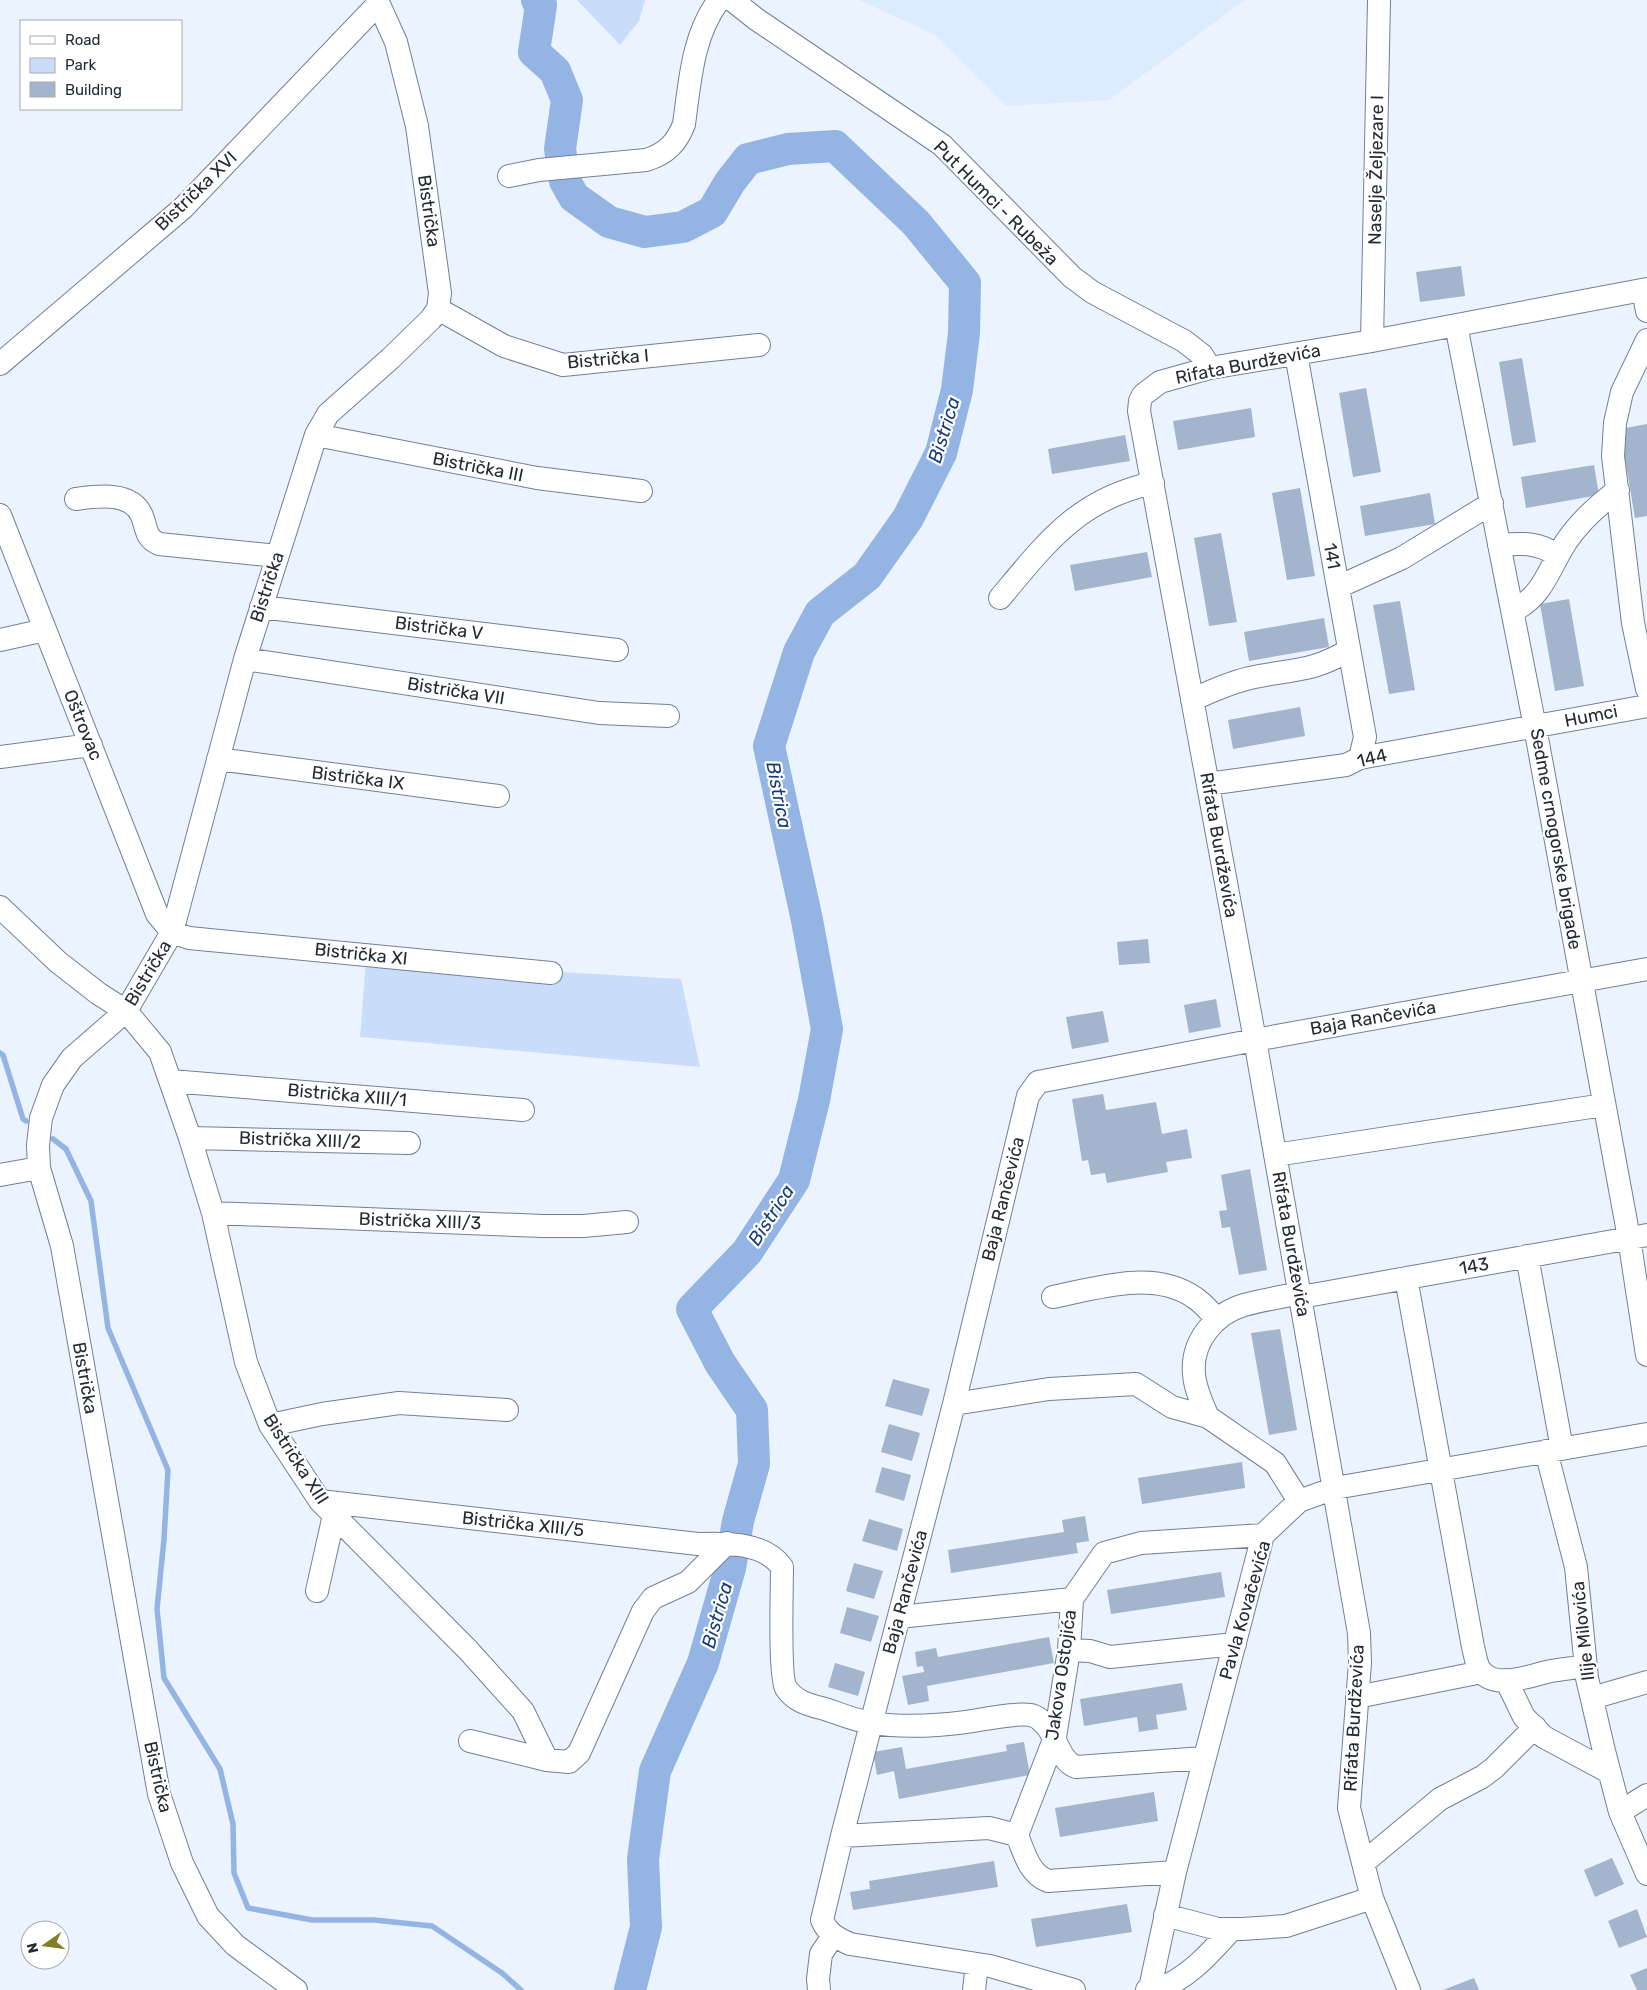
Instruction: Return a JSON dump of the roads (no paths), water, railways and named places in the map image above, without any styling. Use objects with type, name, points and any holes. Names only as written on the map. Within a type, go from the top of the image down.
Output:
[{"type":"street","points":[[509,176],[539,170],[646,160],[663,153],[676,141],[684,124],[692,70],[700,34],[719,0]]},
{"type":"street","name":"Put Humci - Rubeža","points":[[732,0],[756,19],[942,145],[1072,277],[1092,292],[1184,341],[1202,355],[1210,368]]},
{"type":"street","name":"Naselje Željezare I","points":[[1372,341],[1379,0]]},
{"type":"street","name":"Bistrička","points":[[296,1990],[235,1945],[208,1916],[182,1863],[160,1794],[62,1246],[39,1168],[38,1145],[41,1118],[53,1085],[72,1058],[126,1011],[172,932],[245,659],[316,435],[328,414],[391,358],[431,319],[438,309],[440,293],[417,126],[396,42],[377,2]]},
{"type":"street","name":"Bistrička XVI","points":[[0,364],[183,208],[377,2]]},
{"type":"street","name":"Rifata Burdževića","points":[[1409,1990],[1372,1898],[1349,1808],[1360,1663],[1359,1633],[1301,1295],[1139,411],[1140,401],[1143,394],[1160,382],[1210,368],[1456,325],[1646,297]]},
{"type":"street","name":"Bistrička I","points":[[438,309],[504,346],[563,365],[759,345]]},
{"type":"street","name":"Sedme crnogorske brigade","points":[[1456,325],[1535,727],[1604,1105],[1638,1236],[1647,1355]]},
{"type":"street","points":[[1647,340],[1622,392],[1616,415],[1613,456],[1633,623],[1647,689]]},
{"type":"street","name":"141","points":[[1296,354],[1365,737],[1360,758]]},
{"type":"street","name":"Bistrička III","points":[[316,435],[537,478],[641,491]]},
{"type":"street","points":[[1000,598],[1055,535],[1072,520],[1108,497],[1128,489],[1152,483]]},
{"type":"street","points":[[1513,612],[1531,600],[1538,592],[1576,528],[1589,514],[1618,490]]},
{"type":"street","points":[[76,499],[93,497],[125,498],[136,505],[151,541],[159,544],[277,556]]},
{"type":"street","points":[[1338,587],[1402,558],[1492,503]]},
{"type":"street","name":"Oštrovac","points":[[0,516],[157,914],[172,932]]},
{"type":"street","points":[[1499,544],[1531,543],[1549,550],[1558,556]]},
{"type":"street","name":"Bistrička V","points":[[261,607],[617,650]]},
{"type":"street","points":[[0,640],[45,630]]},
{"type":"street","points":[[1192,700],[1248,678],[1305,670],[1323,664],[1349,650]]},
{"type":"street","name":"Bistrička VII","points":[[245,659],[599,713],[668,716]]},
{"type":"street","name":"Humci","points":[[1535,727],[1647,706]]},
{"type":"street","name":"144","points":[[1208,784],[1346,765],[1360,758],[1535,727]]},
{"type":"street","points":[[0,757],[91,745]]},
{"type":"street","name":"Bistrička IX","points":[[218,760],[498,796]]},
{"type":"street","name":"Bistrička XIII","points":[[0,907],[58,962],[99,994],[126,1011],[160,1052],[190,1138],[213,1213],[246,1362],[270,1425],[327,1508],[468,1650],[523,1711],[547,1760]]},
{"type":"street","name":"Bistrička XI","points":[[172,932],[189,938],[551,973]]},
{"type":"street","name":"Baja Rančevića","points":[[819,1990],[818,1979],[821,1954],[828,1928],[842,1836],[954,1404],[1028,1096],[1038,1082],[1255,1040],[1647,969]]},
{"type":"street","name":"Bistrička XIII/1","points":[[171,1081],[523,1110]]},
{"type":"street","points":[[1275,1155],[1604,1105]]},
{"type":"street","name":"Bistrička XIII/2","points":[[190,1138],[409,1144]]},
{"type":"street","points":[[0,1175],[39,1168]]},
{"type":"street","name":"Bistrička XIII/3","points":[[213,1213],[543,1226],[583,1226],[626,1222]]},
{"type":"street","name":"143","points":[[1217,1319],[1242,1306],[1638,1236]]},
{"type":"street","name":"Ilije Milovića","points":[[1527,1256],[1554,1450],[1579,1585],[1586,1666],[1592,1698],[1620,1812],[1647,1874]]},
{"type":"street","points":[[1406,1278],[1473,1647],[1479,1669],[1499,1681],[1586,1666]]},
{"type":"street","points":[[1053,1297],[1136,1282],[1171,1287],[1195,1298],[1217,1319],[1202,1335],[1194,1353],[1194,1374],[1199,1395],[1208,1417]]},
{"type":"street","points":[[954,1404],[1049,1389],[1136,1384],[1172,1407],[1208,1417],[1275,1463],[1298,1501]]},
{"type":"street","points":[[270,1425],[322,1414],[399,1403],[507,1410]]},
{"type":"street","name":"Pavla Kovačevića","points":[[1151,1989],[1175,1872],[1263,1535],[1298,1501],[1335,1488],[1647,1434]]},
{"type":"street","points":[[317,1590],[327,1508]]},
{"type":"street","name":"Bistrička XIII/5","points":[[327,1508],[698,1544],[727,1543],[755,1548],[774,1559],[782,1568],[783,1668],[785,1687],[797,1700],[871,1723]]},
{"type":"street","points":[[899,1617],[1072,1599],[1104,1553],[1140,1543],[1263,1535]]},
{"type":"street","points":[[470,1742],[547,1760],[569,1762],[579,1753],[643,1611],[653,1598],[688,1582],[727,1543]]},
{"type":"street","name":"Jakova Ostojića","points":[[1017,1835],[1055,1737],[1069,1650],[1072,1599]]},
{"type":"street","points":[[1069,1650],[1090,1651],[1110,1657],[1235,1644]]},
{"type":"street","points":[[1357,1697],[1482,1672]]},
{"type":"street","points":[[1506,1680],[1524,1717],[1544,1737],[1609,1772]]},
{"type":"street","points":[[1592,1698],[1647,1682]]},
{"type":"street","points":[[871,1723],[916,1727],[1014,1715],[1033,1715],[1045,1724],[1055,1737],[1066,1760],[1070,1765],[1076,1767],[1204,1758]]},
{"type":"street","points":[[1363,1863],[1440,1799],[1482,1777],[1494,1768],[1534,1727]]},
{"type":"street","points":[[1620,1812],[1647,1795]]},
{"type":"street","points":[[842,1836],[990,1828],[1017,1835],[1034,1873],[1048,1881],[1175,1872]]},
{"type":"street","points":[[1165,1915],[1218,1929],[1286,1926],[1372,1898]]},
{"type":"street","points":[[828,1928],[850,1944],[977,1964],[1074,1990]]},
{"type":"street","points":[[1151,1989],[1167,1986],[1197,1968],[1232,1929]]},
{"type":"street","points":[[974,1990],[977,1964]]},
{"type":"waterway","name":"Bistrica","points":[[537,0],[541,5],[534,52],[555,71],[567,100],[560,149],[565,181],[574,197],[609,222],[645,232],[683,227],[712,212],[730,182],[748,159],[788,149],[835,146],[916,223],[965,283],[964,333],[957,390],[941,453],[908,518],[867,576],[820,613],[799,652],[769,746],[807,920],[827,1029],[814,1100],[794,1180],[747,1252],[692,1309],[720,1363],[752,1410],[754,1464],[738,1521],[730,1568],[703,1663],[655,1771],[643,1859],[646,1927],[630,1990]]},
{"type":"waterway","points":[[0,1053],[3,1055],[23,1119],[26,1121]]},
{"type":"waterway","points":[[53,1139],[66,1149],[91,1201],[108,1328],[168,1470],[157,1609],[164,1678],[220,1769],[233,1824],[234,1873],[248,1908],[312,1920],[374,1920],[432,1926],[502,1973],[521,1990]]}]
